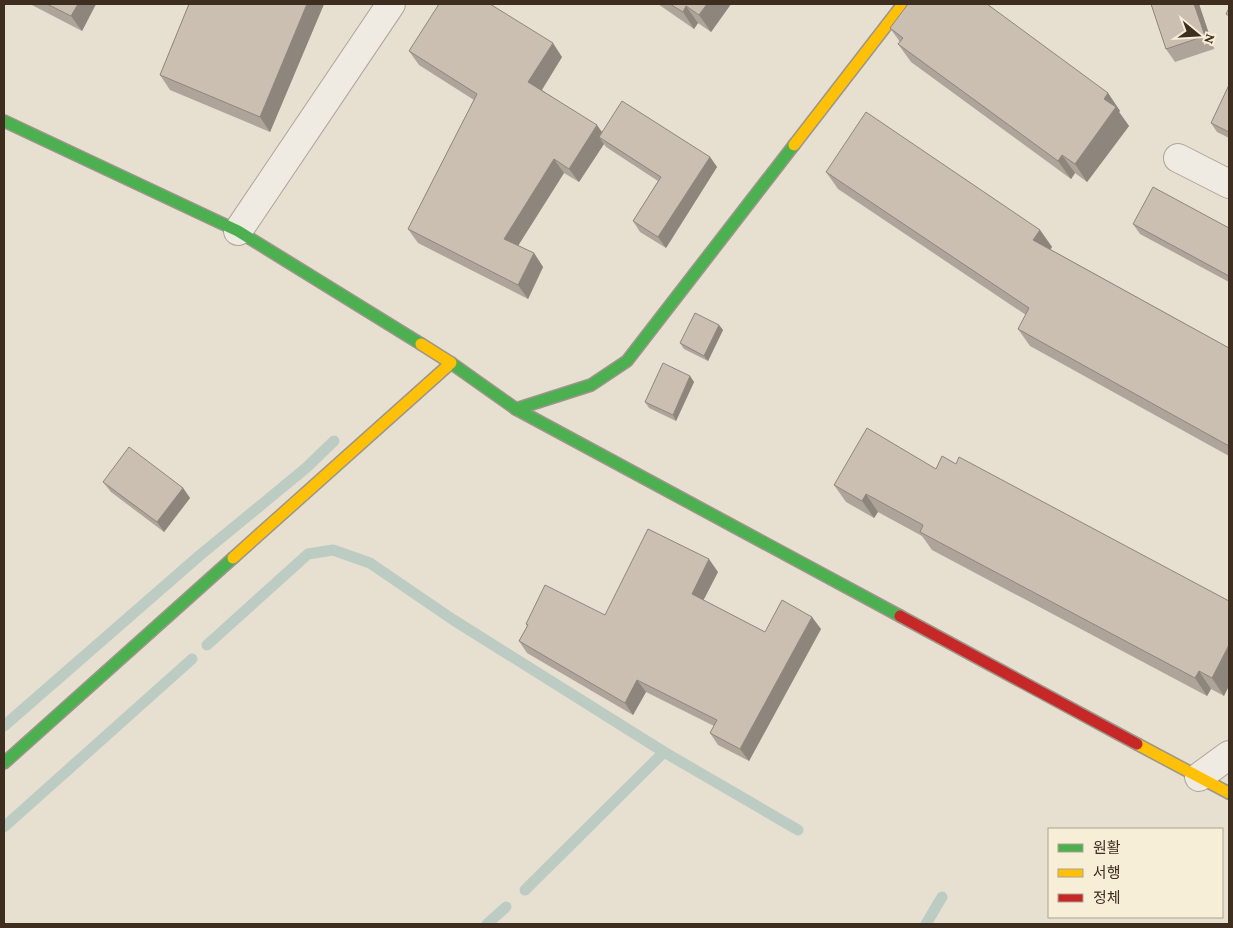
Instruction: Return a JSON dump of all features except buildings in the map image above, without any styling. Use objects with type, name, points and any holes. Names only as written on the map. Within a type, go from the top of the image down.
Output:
[{"type":"street","points":[[238,230],[391,4]]},
{"type":"street","points":[[516,410],[591,385],[627,361],[903,4]]},
{"type":"street","points":[[4,121],[238,230],[451,363],[516,410],[1229,793]]},
{"type":"street","points":[[1178,158],[1229,184]]},
{"type":"street","points":[[4,763],[451,363]]},
{"type":"street","points":[[1199,776],[1229,755]]},
{"type":"waterway","points":[[4,726],[199,556],[306,468],[334,441]]},
{"type":"waterway","points":[[207,645],[308,554],[333,550],[370,563],[452,619],[664,752],[798,830]]},
{"type":"waterway","points":[[4,827],[192,659]]},
{"type":"waterway","points":[[525,890],[664,752]]},
{"type":"waterway","points":[[926,924],[942,897]]},
{"type":"waterway","points":[[487,924],[506,907]]},
{"type":"traffic: fast","points":[[4,121],[238,231],[421,344]]},
{"type":"traffic: fast","points":[[516,409],[591,385],[627,361],[794,145]]},
{"type":"traffic: fast","points":[[451,363],[516,409],[900,616]]},
{"type":"traffic: fast","points":[[4,763],[233,558]]},
{"type":"traffic: slow","points":[[794,145],[903,4]]},
{"type":"traffic: slow","points":[[233,558],[451,363],[421,344]]},
{"type":"traffic: slow","points":[[1137,744],[1229,793]]},
{"type":"traffic: jam","points":[[900,616],[1137,744]]}]
